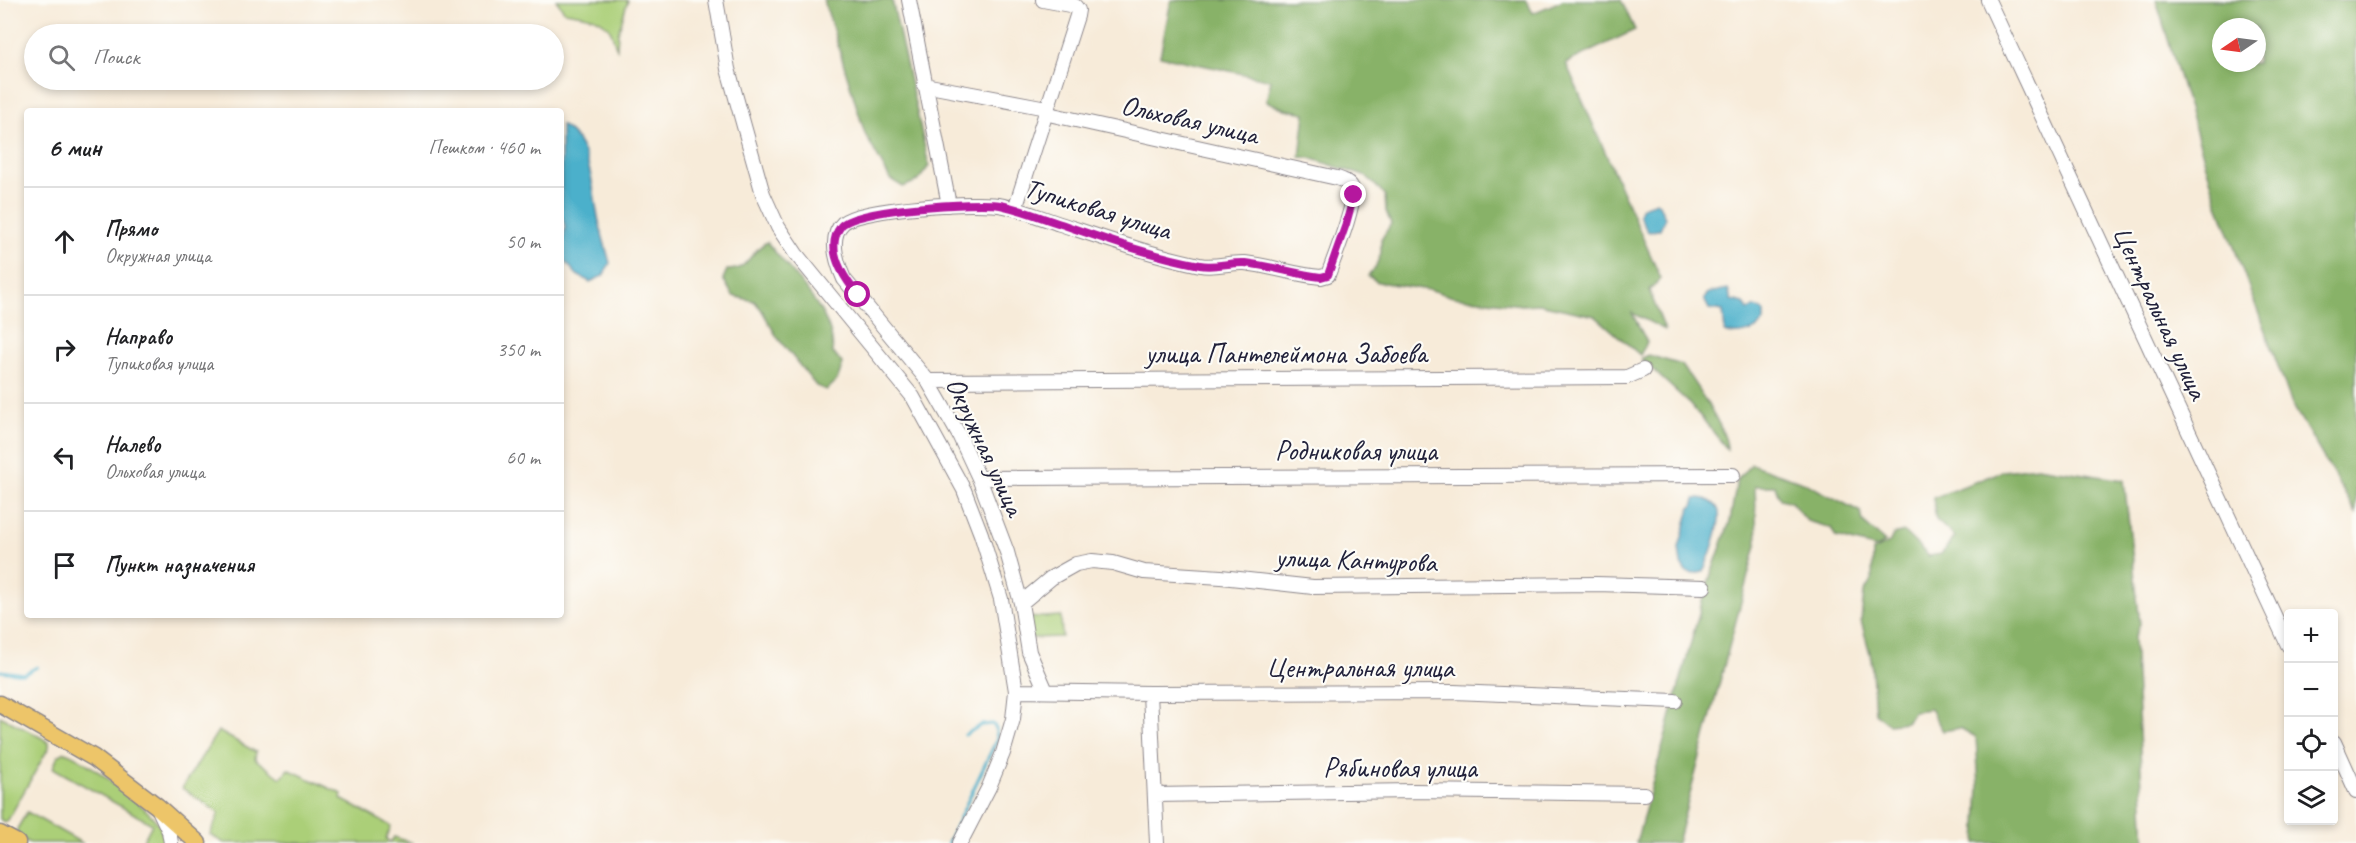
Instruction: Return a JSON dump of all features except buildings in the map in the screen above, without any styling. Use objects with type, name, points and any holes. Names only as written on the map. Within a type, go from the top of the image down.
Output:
[{"type":"main road","points":[[0,704],[94,758],[157,806],[198,843]]},
{"type":"main road","points":[[0,834],[16,843]]},
{"type":"street","points":[[716,0],[728,69],[763,194],[778,227],[796,254],[913,397],[964,490],[981,534],[1001,599],[1016,691],[1013,719],[989,788],[960,843]]},
{"type":"street","points":[[909,0],[949,205]]},
{"type":"street","points":[[1015,209],[1078,10],[1075,6],[1042,0]]},
{"type":"street","name":"Центральная улица","points":[[1988,0],[2284,634]]},
{"type":"street","name":"Ольховая улица","points":[[924,85],[1041,107],[1053,115],[1346,182],[1352,188],[1354,195],[1328,275]]},
{"type":"street","name":"Тупиковая улица","points":[[835,247],[837,232],[841,225],[849,219],[890,210],[980,203],[1015,209],[1134,249],[1203,265],[1243,263],[1310,276],[1328,275]]},
{"type":"street","name":"Окружная улица","points":[[835,247],[837,262],[844,279],[928,381],[959,435],[979,478],[1007,552],[1021,603],[1029,652],[1046,691]]},
{"type":"street","name":"улица Пантелеймона Забоева","points":[[928,381],[1628,377],[1643,370]]},
{"type":"street","name":"Родниковая улица","points":[[979,478],[1733,475]]},
{"type":"street","name":"улица Кантурова","points":[[1021,603],[1051,579],[1076,564],[1092,561],[1144,572],[1221,577],[1313,587],[1596,584],[1704,587]]},
{"type":"street","name":"Центральная улица","points":[[1016,691],[1454,692],[1675,701]]},
{"type":"street","points":[[1150,693],[1157,843]]},
{"type":"street","points":[[2338,751],[2356,791]]},
{"type":"street","name":"Рябиновая улица","points":[[1155,795],[1413,791],[1645,794]]},
{"type":"street","points":[[157,806],[167,824],[171,843]]},
{"type":"green space","points":[[556,0],[628,0],[618,33],[617,49],[606,25],[590,16],[565,12]]},
{"type":"green space","points":[[824,0],[892,0],[929,166],[918,181],[903,187],[890,179],[865,134]]},
{"type":"green space","points":[[1171,0],[1526,0],[1533,13],[1563,0],[1621,0],[1635,30],[1566,63],[1661,279],[1649,290],[1665,330],[1632,313],[1647,342],[1640,355],[1595,316],[1539,304],[1522,305],[1453,297],[1435,291],[1378,282],[1368,276],[1375,268],[1381,253],[1381,240],[1391,224],[1386,211],[1385,195],[1367,177],[1310,158],[1300,157],[1305,113],[1285,109],[1266,101],[1271,80],[1160,56]]},
{"type":"green space","points":[[2156,0],[2356,0],[2356,513],[2292,404],[2217,201]]},
{"type":"green space","points":[[767,242],[810,294],[827,324],[832,338],[832,352],[842,363],[837,379],[826,390],[816,386],[777,337],[754,301],[733,296],[723,279],[727,270],[745,264],[756,250]]},
{"type":"green space","points":[[1648,355],[1682,365],[1722,430],[1727,449],[1691,405],[1641,359]]},
{"type":"green space","points":[[1751,464],[1803,482],[1861,512],[1863,522],[1885,542],[1877,548],[1836,537],[1831,528],[1807,521],[1791,502],[1780,499],[1775,486],[1755,486],[1757,542],[1677,843],[1636,843],[1705,591],[1730,521],[1737,480]]},
{"type":"green space","points":[[2037,467],[2124,480],[2140,624],[2134,638],[2145,843],[1976,843],[1979,787],[1976,737],[1960,728],[1943,731],[1930,709],[1914,711],[1906,722],[1889,724],[1875,713],[1871,657],[1861,621],[1864,592],[1872,580],[1873,551],[1889,543],[1893,535],[1904,532],[1929,556],[1941,554],[1955,537],[1936,520],[1933,498],[2003,471]]},
{"type":"green space","points":[[1061,616],[1062,637],[1030,638],[1027,618]]},
{"type":"green space","points":[[0,716],[49,743],[49,747],[8,820],[4,822],[0,819]]},
{"type":"green space","points":[[218,731],[256,752],[255,759],[281,778],[288,769],[342,794],[341,799],[391,826],[386,839],[390,843],[224,843],[210,835],[219,813],[182,788]]},
{"type":"green space","points":[[65,752],[99,772],[150,814],[161,828],[164,843],[142,843],[152,824],[53,768],[58,756]]},
{"type":"green space","points":[[27,812],[82,843],[30,843],[23,840],[19,837],[17,829]]},
{"type":"green space","points":[[394,837],[413,843],[390,843]]},
{"type":"water","points":[[564,127],[579,142],[592,179],[599,223],[610,263],[603,276],[590,282],[577,275],[564,260]]},
{"type":"water","points":[[1656,202],[1665,218],[1660,229],[1650,232],[1647,231],[1639,214],[1642,207]]},
{"type":"water","points":[[1728,289],[1731,300],[1744,303],[1748,310],[1755,307],[1764,311],[1764,321],[1761,325],[1746,333],[1725,332],[1723,311],[1709,309],[1704,299],[1708,293]]},
{"type":"water","points":[[1695,499],[1710,501],[1717,507],[1719,522],[1703,572],[1694,574],[1686,572],[1681,564],[1679,548],[1690,508],[1693,507]]},
{"type":"waterway","points":[[0,671],[24,674],[37,667]]},
{"type":"waterway","points":[[948,843],[997,739],[996,728],[993,724],[981,725],[965,735]]},
{"type":"route","points":[[858,295],[844,279],[837,262],[835,247],[837,232],[841,225],[849,219],[890,210],[972,203],[1004,206],[1134,249],[1203,265],[1243,263],[1321,277],[1328,275],[1354,195]]}]
